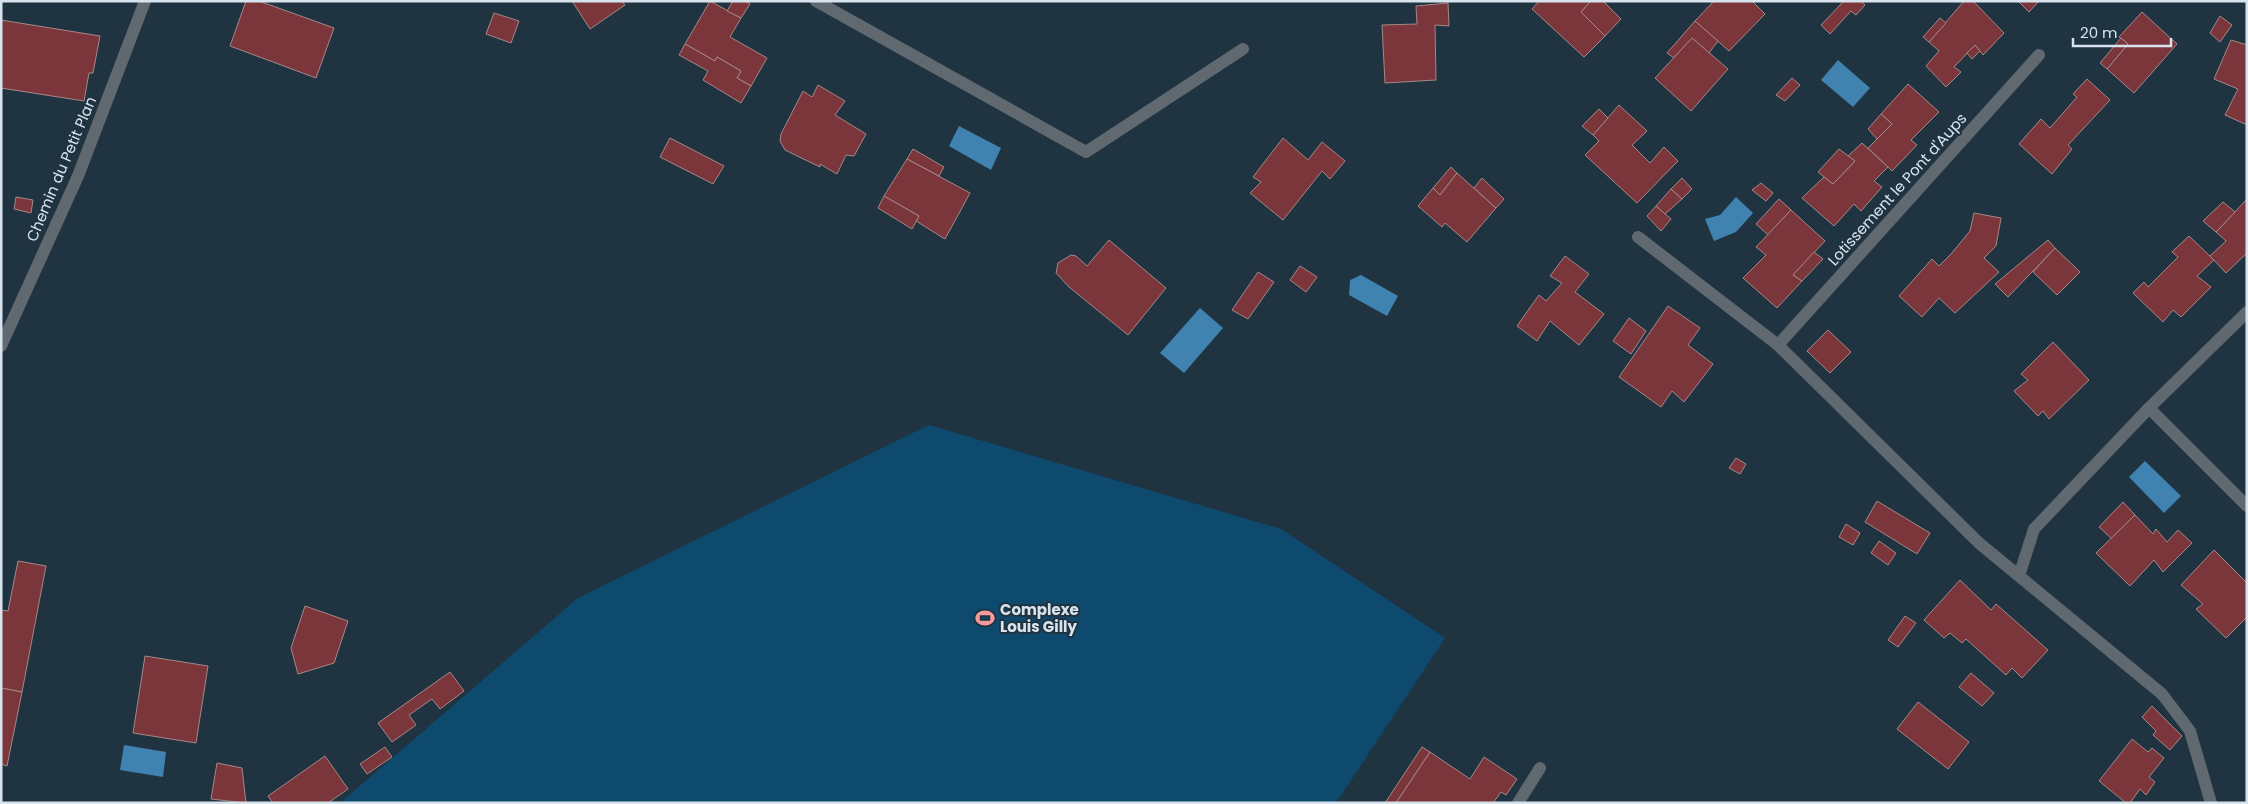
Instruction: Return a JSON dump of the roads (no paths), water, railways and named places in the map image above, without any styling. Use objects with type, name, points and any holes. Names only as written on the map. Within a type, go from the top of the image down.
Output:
[{"type":"street","name":"Chemin du Petit Plan","points":[[1,346],[78,176],[145,1]]},
{"type":"street","points":[[816,1],[1086,152],[1243,48]]},
{"type":"street","name":"Lotissement le Pont d'Aups","points":[[1778,345],[2039,54]]},
{"type":"street","points":[[1638,237],[1778,345],[1979,542],[2162,694],[2190,731],[2211,803]]},
{"type":"street","points":[[2019,576],[2034,529],[2149,408],[2247,312]]},
{"type":"street","points":[[2149,408],[2247,506]]},
{"type":"street","points":[[1518,803],[1540,768]]},
{"type":"place","name":"Complexe Louis Gilly","points":[[985,618]]}]
